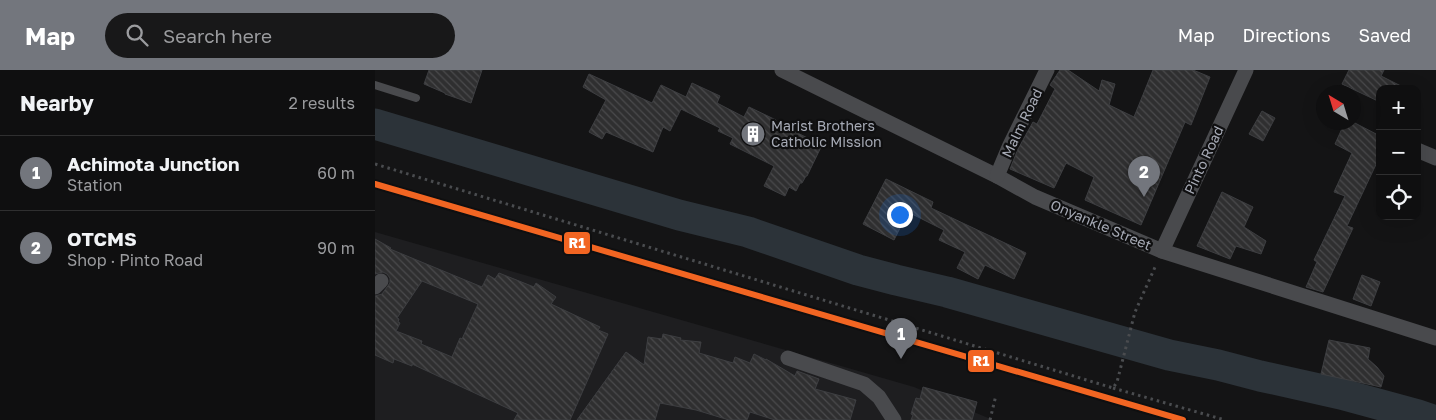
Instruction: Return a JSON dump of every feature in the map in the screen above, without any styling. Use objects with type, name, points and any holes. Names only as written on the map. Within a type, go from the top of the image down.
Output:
[{"type":"street","name":"Onyankle Street","points":[[782,70],[1035,196],[1162,251],[1436,338]]},
{"type":"street","name":"Malm Road","points":[[997,176],[1047,70]]},
{"type":"street","name":"Pinto Road","points":[[1162,251],[1246,70]]},
{"type":"street","points":[[1421,152],[1436,158]]},
{"type":"street","points":[[788,358],[864,384],[879,397],[894,420]]},
{"type":"lane","points":[[375,85],[416,98]]},
{"type":"path","points":[[375,164],[1113,388],[1225,420]]},
{"type":"path","points":[[1113,388],[1117,382],[1135,312],[1162,251]]},
{"type":"path","points":[[990,420],[996,395]]},
{"type":"shaded area","points":[[375,232],[914,387],[993,420],[375,420]]},
{"type":"building","points":[[429,70],[482,70],[471,103],[424,84]]},
{"type":"building","points":[[1060,70],[1068,70],[1099,91],[1102,80],[1115,84],[1109,105],[1134,117],[1153,70],[1193,70],[1210,77],[1191,125],[1185,122],[1141,225],[1085,200],[1094,177],[1066,163],[1054,188],[1010,169],[1018,149],[1033,122],[1037,124],[1055,89],[1050,85]]},
{"type":"building","points":[[1349,70],[1384,70],[1381,76],[1399,85],[1376,85],[1376,100],[1361,93],[1361,85],[1342,84]]},
{"type":"building","points":[[589,74],[652,103],[661,85],[686,97],[692,83],[720,96],[717,103],[744,117],[749,107],[822,145],[802,183],[800,183],[796,191],[789,187],[785,196],[764,186],[774,166],[730,144],[733,138],[718,131],[720,128],[681,109],[670,131],[663,127],[653,152],[606,132],[602,139],[589,132],[606,100],[583,87]]},
{"type":"building","points":[[1262,111],[1275,118],[1263,141],[1249,134]]},
{"type":"building","points":[[1361,126],[1376,134],[1376,164],[1347,226],[1353,228],[1323,292],[1306,287],[1317,262],[1314,260],[1345,196],[1334,192],[1352,153],[1335,144],[1341,130],[1361,130]]},
{"type":"building","points":[[886,179],[933,202],[931,208],[1026,253],[1014,279],[985,265],[978,279],[957,268],[965,252],[939,240],[944,230],[908,212],[894,240],[863,224]]},
{"type":"building","points":[[1222,192],[1253,207],[1244,227],[1266,241],[1261,254],[1236,246],[1230,259],[1197,246]]},
{"type":"building","points":[[375,239],[390,249],[482,287],[488,275],[495,279],[499,273],[534,287],[536,283],[556,297],[551,304],[600,327],[598,330],[608,334],[570,420],[514,420],[518,413],[412,364],[412,366],[394,359],[393,363],[375,355],[375,296],[382,294],[390,283],[390,278],[383,272],[375,274]],"holes":[[[422,281],[478,304],[452,357],[421,344],[422,341],[396,331],[400,323],[397,318]]]},
{"type":"building","points":[[1362,275],[1380,282],[1371,306],[1353,299]]},
{"type":"building","points":[[663,334],[681,338],[680,340],[701,342],[699,353],[733,363],[735,357],[750,363],[754,354],[795,376],[797,371],[819,379],[815,389],[856,400],[850,420],[775,420],[750,412],[747,420],[729,420],[696,410],[660,403],[655,420],[577,420],[626,352],[644,365],[648,337],[662,339]]},
{"type":"building","points":[[1329,340],[1370,348],[1368,359],[1384,376],[1381,387],[1321,374]]},
{"type":"building","points":[[923,387],[977,402],[972,420],[911,420],[916,398],[920,399]]},
{"type":"waterway","points":[[375,124],[679,215],[748,232],[858,270],[947,292],[1169,355],[1341,394],[1433,420]]},
{"type":"railway","points":[[375,184],[1183,420]]},
{"type":"transit line","name":"R1","points":[[375,184],[1183,420]]},
{"type":"place","name":"Marist Brothers Catholic Mission","points":[[753,134]]},
{"type":"place","name":"OTCMS","points":[[1144,197]]},
{"type":"place","name":"Achimota Junction","points":[[901,359]]}]
